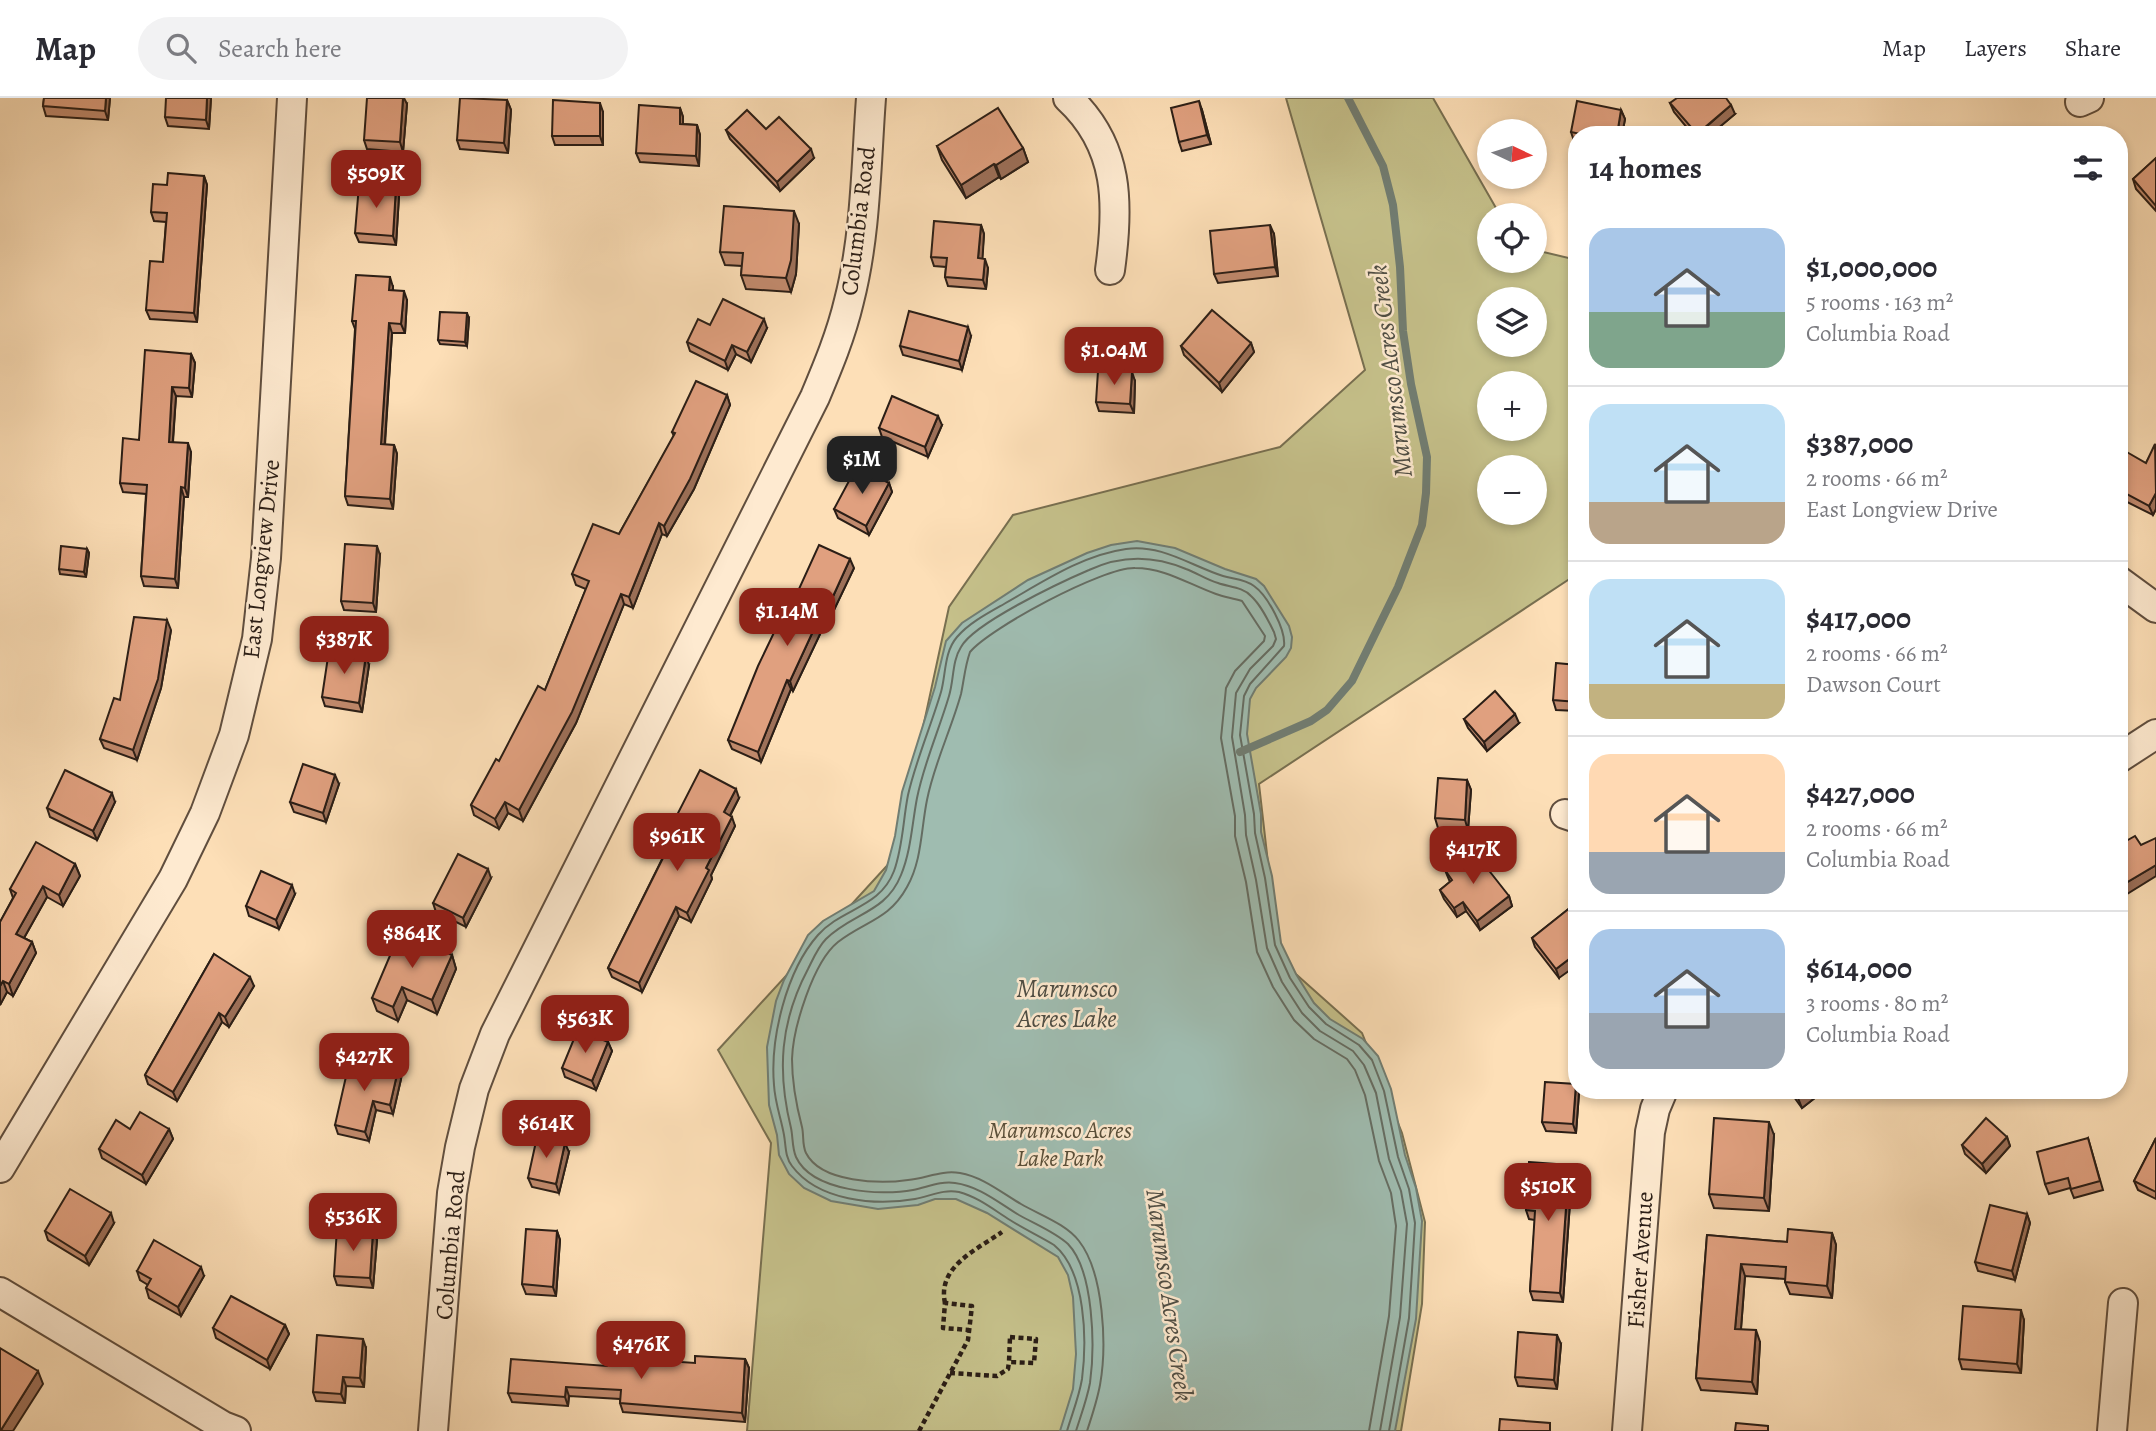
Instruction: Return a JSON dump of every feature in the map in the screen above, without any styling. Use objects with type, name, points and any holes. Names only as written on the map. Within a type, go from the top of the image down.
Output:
[{"type":"street","name":"East Longview Drive","points":[[0,1168],[173,879],[205,813],[234,735],[257,639],[266,558],[292,98]]},
{"type":"street","name":"Columbia Road","points":[[433,1431],[452,1193],[474,1089],[501,1021],[815,397],[837,344],[850,300],[860,243],[871,98]]},
{"type":"street","points":[[1068,98],[1082,111],[1093,127],[1106,154],[1114,185],[1116,224],[1110,271]]},
{"type":"street","points":[[2128,588],[2156,608]]},
{"type":"street","points":[[2128,752],[2156,734]]},
{"type":"street","name":"Fisher Avenue","points":[[1627,1431],[1650,1132],[1659,1099]]},
{"type":"street","points":[[0,1292],[223,1426],[236,1431]]},
{"type":"street","points":[[2112,1431],[2123,1303]]},
{"type":"path","points":[[970,1330],[943,1328],[945,1303],[942,1290],[953,1267],[1002,1232]]},
{"type":"path","points":[[919,1431],[968,1340],[972,1306],[945,1303]]},
{"type":"path","points":[[950,1373],[997,1376],[1008,1369],[1010,1337],[1036,1339],[1034,1363],[1009,1362]]},
{"type":"green space","name":"Marumsco Acres Lake","points":[[1286,98],[1433,98],[1477,175],[1477,189],[1485,189],[1493,203],[1477,203],[1477,273],[1547,273],[1547,253],[1568,258],[1568,580],[1259,784],[1279,959],[1362,1033],[1402,1133],[1425,1222],[1422,1304],[1401,1431],[747,1431],[771,1143],[718,1050],[895,857],[949,607],[1013,515],[1280,447],[1365,370]]},
{"type":"water","name":"Marumsco Acres Lake","points":[[1137,541],[1175,548],[1256,579],[1264,586],[1289,626],[1291,648],[1286,657],[1256,688],[1250,699],[1247,734],[1281,943],[1314,1003],[1330,1019],[1363,1039],[1378,1056],[1391,1089],[1405,1155],[1416,1188],[1422,1221],[1416,1319],[1395,1431],[1060,1431],[1073,1389],[1076,1354],[1073,1297],[1068,1275],[1058,1257],[987,1213],[956,1199],[935,1199],[918,1205],[878,1209],[831,1201],[804,1188],[789,1174],[779,1155],[769,1105],[767,1047],[776,1001],[808,935],[823,921],[874,891],[886,870],[902,792],[935,687],[946,641],[962,623],[1028,580],[1087,553],[1111,545]]},
{"type":"building","points":[[44,98],[106,98],[105,111],[43,106]]},
{"type":"building","points":[[166,98],[207,98],[206,120],[165,117]]},
{"type":"building","points":[[367,98],[403,98],[400,142],[364,140]]},
{"type":"building","points":[[460,98],[507,100],[504,143],[457,140]]},
{"type":"building","points":[[1677,98],[1726,98],[1731,105],[1706,126],[1690,126],[1670,103]]},
{"type":"building","points":[[553,100],[600,103],[600,136],[552,136]]},
{"type":"building","points":[[1199,101],[1207,135],[1179,142],[1171,108]]},
{"type":"building","points":[[1577,101],[1621,110],[1618,126],[1572,126]]},
{"type":"building","points":[[639,105],[680,108],[680,124],[697,125],[696,156],[636,153]]},
{"type":"building","points":[[998,108],[1023,148],[961,185],[937,146]]},
{"type":"building","points":[[747,110],[766,129],[779,117],[811,149],[777,182],[726,130]]},
{"type":"building","points":[[2156,158],[2156,206],[2133,179]]},
{"type":"building","points":[[168,173],[204,176],[194,313],[146,310],[150,261],[163,262],[167,213],[151,212],[153,184],[167,185]]},
{"type":"building","points":[[359,185],[396,187],[393,236],[355,233]]},
{"type":"building","points":[[724,206],[794,211],[791,260],[786,278],[741,275],[743,253],[720,252]]},
{"type":"building","points":[[934,221],[981,225],[978,258],[985,259],[983,280],[945,277],[947,258],[931,257]]},
{"type":"building","points":[[1270,225],[1275,267],[1214,274],[1210,231]]},
{"type":"building","points":[[356,275],[390,277],[389,290],[404,291],[401,324],[389,323],[381,444],[394,445],[390,499],[345,496],[356,321],[352,321]]},
{"type":"building","points":[[723,299],[764,319],[747,352],[732,345],[725,361],[687,342],[698,319],[710,325]]},
{"type":"building","points":[[1212,310],[1251,343],[1219,383],[1181,346]]},
{"type":"building","points":[[909,311],[968,327],[959,361],[900,346]]},
{"type":"building","points":[[440,312],[467,313],[465,342],[438,340]]},
{"type":"building","points":[[145,350],[191,354],[189,388],[172,387],[169,442],[188,443],[185,488],[181,487],[175,579],[141,576],[147,485],[120,483],[123,438],[139,440]]},
{"type":"building","points":[[1098,371],[1132,372],[1130,404],[1096,402]]},
{"type":"building","points":[[696,381],[727,395],[690,479],[664,526],[659,523],[629,597],[621,594],[572,712],[519,810],[505,802],[495,819],[471,805],[496,759],[499,761],[538,686],[545,690],[589,581],[572,574],[593,524],[619,534],[675,433],[672,432]]},
{"type":"building","points":[[892,396],[938,416],[925,447],[879,428]]},
{"type":"building","points":[[2155,444],[2156,493],[2149,506],[2128,495],[2128,453],[2146,463]]},
{"type":"building","points":[[857,466],[889,483],[866,526],[834,509]]},
{"type":"building","points":[[345,544],[377,546],[373,603],[341,601]]},
{"type":"building","points":[[819,545],[850,559],[830,603],[827,601],[790,681],[787,680],[758,752],[728,740],[758,666],[780,620],[784,622]]},
{"type":"building","points":[[61,546],[87,549],[84,572],[59,569]]},
{"type":"building","points":[[134,617],[167,620],[158,679],[133,750],[100,739],[114,698],[120,700]]},
{"type":"building","points":[[329,650],[366,655],[359,703],[322,697]]},
{"type":"building","points":[[1556,663],[1568,664],[1568,701],[1553,700]]},
{"type":"building","points":[[1495,691],[1515,714],[1484,742],[1464,719]]},
{"type":"building","points":[[303,764],[335,775],[323,813],[290,802]]},
{"type":"building","points":[[65,770],[112,793],[93,831],[47,808]]},
{"type":"building","points":[[700,770],[736,789],[724,812],[732,817],[687,913],[676,907],[639,983],[608,968],[683,818],[677,815]]},
{"type":"building","points":[[1438,778],[1467,780],[1465,820],[1435,818]]},
{"type":"building","points":[[2135,836],[2141,845],[2156,838],[2156,865],[2128,882],[2128,840]]},
{"type":"building","points":[[36,842],[75,864],[59,895],[43,886],[16,934],[32,942],[9,984],[3,981],[0,986],[0,922],[16,893],[10,889]]},
{"type":"building","points":[[1472,849],[1509,896],[1477,921],[1463,902],[1454,908],[1440,890],[1452,880],[1445,870]]},
{"type":"building","points":[[458,854],[488,869],[463,918],[433,903]]},
{"type":"building","points":[[261,871],[292,885],[276,920],[246,906]]},
{"type":"building","points":[[1568,909],[1568,960],[1556,969],[1532,938]]},
{"type":"building","points":[[400,932],[452,955],[432,1000],[402,987],[393,1007],[372,998]]},
{"type":"building","points":[[214,954],[250,977],[225,1017],[219,1013],[173,1092],[145,1075]]},
{"type":"building","points":[[578,1029],[608,1042],[592,1081],[562,1068]]},
{"type":"building","points":[[350,1059],[398,1070],[390,1105],[373,1101],[365,1132],[335,1125]]},
{"type":"building","points":[[1545,1082],[1568,1083],[1568,1099],[1575,1099],[1573,1124],[1542,1122]]},
{"type":"building","points":[[140,1112],[169,1129],[142,1175],[99,1149],[116,1120],[130,1129]]},
{"type":"building","points":[[1714,1118],[1769,1122],[1764,1198],[1709,1194]]},
{"type":"building","points":[[1986,1118],[2007,1137],[1982,1164],[1962,1145]]},
{"type":"building","points":[[537,1137],[565,1143],[556,1184],[528,1178]]},
{"type":"building","points":[[2088,1138],[2100,1181],[2071,1189],[2068,1178],[2045,1184],[2037,1152]]},
{"type":"building","points":[[2156,1138],[2156,1192],[2134,1181]]},
{"type":"building","points":[[1529,1162],[1569,1165],[1560,1293],[1530,1291],[1535,1211],[1526,1210]]},
{"type":"building","points":[[70,1189],[111,1213],[85,1256],[45,1231]]},
{"type":"building","points":[[1990,1205],[2027,1214],[2012,1271],[1975,1262]]},
{"type":"building","points":[[337,1228],[373,1231],[370,1278],[334,1276]]},
{"type":"building","points":[[526,1229],[557,1231],[553,1287],[522,1284]]},
{"type":"building","points":[[1788,1229],[1832,1233],[1827,1286],[1785,1282],[1786,1267],[1741,1264],[1735,1329],[1756,1330],[1752,1382],[1696,1378],[1707,1235],[1787,1242]]},
{"type":"building","points":[[154,1240],[201,1267],[178,1307],[146,1288],[151,1279],[137,1271]]},
{"type":"building","points":[[231,1296],[285,1325],[267,1360],[213,1328]]},
{"type":"building","points":[[1963,1306],[2021,1310],[2017,1364],[1959,1359]]},
{"type":"building","points":[[1518,1332],[1557,1335],[1554,1380],[1515,1377]]},
{"type":"building","points":[[317,1335],[363,1339],[360,1378],[343,1377],[341,1394],[313,1392]]},
{"type":"building","points":[[0,1348],[38,1371],[1,1430],[3,1431],[0,1431]]},
{"type":"building","points":[[695,1356],[745,1359],[742,1413],[620,1403],[621,1390],[566,1387],[565,1397],[508,1393],[511,1359],[607,1366],[608,1357],[695,1363]]},
{"type":"building","points":[[1500,1419],[1550,1423],[1550,1431],[1499,1431]]},
{"type":"building","points":[[1736,1423],[1768,1426],[1768,1431],[1735,1431]]},
{"type":"waterway","name":"Marumsco Acres Creek","points":[[1240,752],[1311,721],[1327,710],[1352,681],[1398,587],[1422,525],[1427,457],[1403,331],[1393,205],[1383,166],[1348,98]]},
{"type":"park label","name":"Marumsco Acres Lake Park","points":[[1060,1144]]}]
